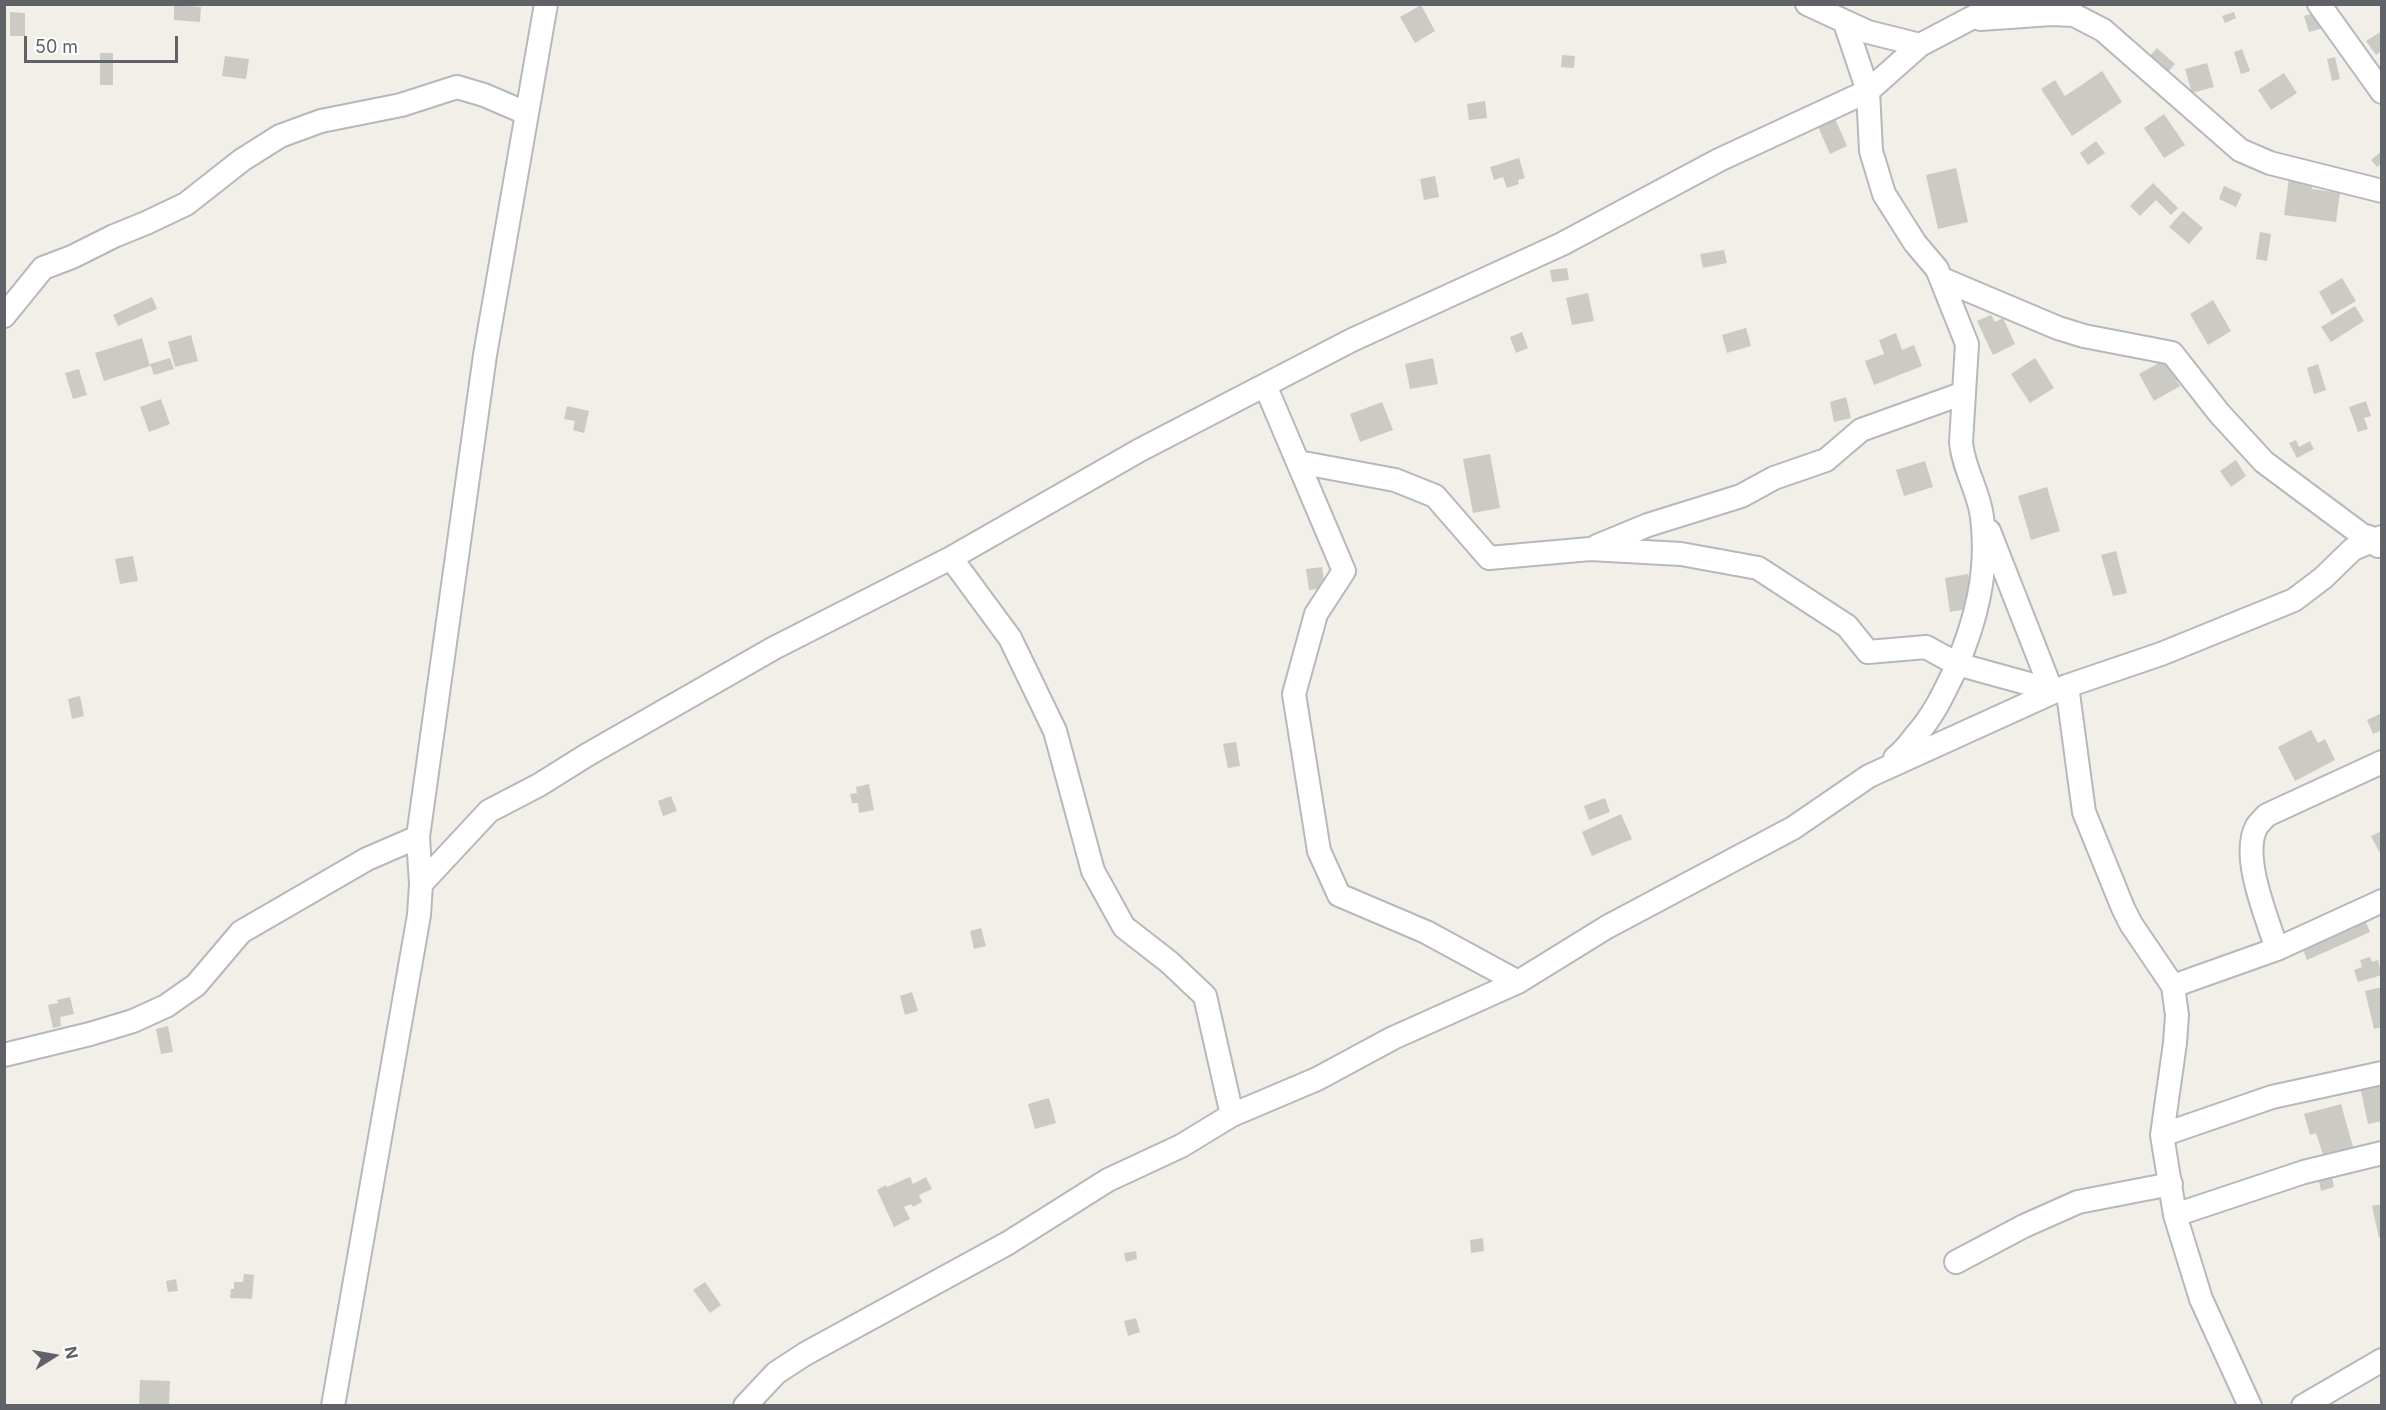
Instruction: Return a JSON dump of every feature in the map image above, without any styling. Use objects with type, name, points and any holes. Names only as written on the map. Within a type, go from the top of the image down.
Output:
[{"type":"street","points":[[333,1406],[417,927],[421,884],[418,837],[485,356],[546,4]]},
{"type":"street","points":[[1807,4],[1845,23],[1881,36],[1920,45]]},
{"type":"street","points":[[421,884],[489,810],[539,785],[774,648],[951,558],[1140,450],[1352,340],[1562,244],[1719,160],[1868,91],[1920,45],[1998,4]]},
{"type":"street","points":[[2319,4],[2382,93]]},
{"type":"street","points":[[1966,20],[2052,14],[2067,10],[2103,30],[2240,150],[2270,163],[2382,191]]},
{"type":"street","points":[[1845,23],[1868,91],[1871,151],[1884,194],[1909,234],[1932,262],[1942,279],[1967,344],[1961,434],[1962,457],[1982,514],[2058,688],[2084,812],[2127,916],[2173,986],[2176,1015],[2175,1043],[2162,1135],[2175,1215],[2201,1299],[2250,1406]]},
{"type":"street","points":[[4,316],[43,268],[146,224],[186,204],[242,160],[280,136],[321,121],[401,105],[457,87],[484,95],[526,113]]},
{"type":"street","points":[[1942,279],[2067,331],[2172,353],[2219,413],[2264,462],[2362,535],[2379,542]]},
{"type":"street","points":[[1265,386],[1344,571],[1316,615],[1294,694],[1318,850],[1339,895],[1426,932],[1518,982]]},
{"type":"street","points":[[1590,549],[1648,525],[1741,496],[1774,478],[1826,460],[1860,430],[1964,393]]},
{"type":"street","points":[[1298,462],[1395,480],[1436,495],[1489,558],[1590,549],[1681,554],[1758,568],[1847,626],[1868,652],[1926,647],[1958,664],[2058,688]]},
{"type":"street","points":[[1889,767],[1933,714],[1958,664],[1976,615],[1983,573],[1982,514]]},
{"type":"street","points":[[745,1406],[776,1373],[805,1354],[1008,1243],[1108,1180],[1180,1146],[1232,1115],[1317,1079],[1393,1038],[1518,982],[1607,927],[1793,828],[1836,797],[1889,767],[2058,688],[2161,654],[2294,600],[2323,578],[2353,549],[2379,542]]},
{"type":"street","points":[[951,558],[1010,638],[1055,731],[1093,871],[1124,927],[1169,962],[1205,996],[1232,1115]]},
{"type":"street","points":[[2277,949],[2253,873],[2253,842],[2257,826],[2267,815],[2382,762]]},
{"type":"street","points":[[4,1055],[133,1021],[166,1006],[196,985],[241,932],[367,859],[418,837]]},
{"type":"street","points":[[2173,986],[2277,949],[2382,901]]},
{"type":"street","points":[[2162,1135],[2272,1097],[2382,1073]]},
{"type":"street","points":[[2175,1215],[2304,1172],[2382,1153]]},
{"type":"street","points":[[1956,1262],[2024,1226],[2078,1202],[2171,1184]]},
{"type":"street","points":[[2303,1406],[2382,1360]]},
{"type":"building","points":[[174,5],[201,7],[200,22],[174,20]]},
{"type":"building","points":[[1421,5],[1435,31],[1415,43],[1400,17]]},
{"type":"building","points":[[10,12],[25,13],[25,36],[10,36]]},
{"type":"building","points":[[2234,12],[2236,18],[2225,23],[2222,16]]},
{"type":"building","points":[[2319,12],[2324,28],[2309,32],[2304,16]]},
{"type":"building","points":[[2382,31],[2382,51],[2376,55],[2366,41]]},
{"type":"building","points":[[2157,48],[2175,64],[2168,72],[2150,56]]},
{"type":"building","points":[[2242,49],[2250,71],[2241,74],[2234,52]]},
{"type":"building","points":[[100,53],[113,53],[113,85],[100,85]]},
{"type":"building","points":[[1562,55],[1575,56],[1574,68],[1561,67]]},
{"type":"building","points":[[225,56],[249,59],[246,79],[222,76]]},
{"type":"building","points":[[2335,57],[2340,79],[2332,81],[2327,59]]},
{"type":"building","points":[[2207,63],[2214,87],[2192,93],[2185,69]]},
{"type":"building","points":[[2102,71],[2122,102],[2072,136],[2041,89],[2055,80],[2065,96]]},
{"type":"building","points":[[2284,73],[2297,93],[2271,110],[2258,90]]},
{"type":"building","points":[[1485,101],[1487,118],[1469,120],[1467,104]]},
{"type":"building","points":[[1833,114],[1847,146],[1830,154],[1816,122]]},
{"type":"building","points":[[2164,114],[2185,145],[2164,158],[2144,128]]},
{"type":"building","points":[[2096,141],[2105,153],[2088,165],[2080,153]]},
{"type":"building","points":[[2382,151],[2382,163],[2377,167],[2371,160]]},
{"type":"building","points":[[1519,158],[1525,178],[1518,180],[1519,184],[1507,188],[1503,177],[1494,180],[1490,167]]},
{"type":"building","points":[[1956,168],[1968,222],[1938,229],[1926,175]]},
{"type":"building","points":[[1435,176],[1439,197],[1424,200],[1420,179]]},
{"type":"building","points":[[2289,178],[2313,181],[2312,189],[2340,193],[2336,222],[2284,215]]},
{"type":"building","points":[[2153,183],[2178,208],[2171,215],[2156,200],[2140,216],[2130,206]]},
{"type":"building","points":[[2224,186],[2242,194],[2236,207],[2219,199]]},
{"type":"building","points":[[2183,211],[2203,228],[2189,244],[2169,227]]},
{"type":"building","points":[[2260,232],[2271,234],[2267,261],[2256,259]]},
{"type":"building","points":[[1724,250],[1727,263],[1703,268],[1700,254]]},
{"type":"building","points":[[1567,268],[1569,280],[1552,282],[1550,270]]},
{"type":"building","points":[[2342,278],[2356,301],[2332,315],[2319,292]]},
{"type":"building","points":[[1588,293],[1594,321],[1572,325],[1566,298]]},
{"type":"building","points":[[152,297],[157,309],[118,326],[113,315]]},
{"type":"building","points":[[2213,300],[2231,331],[2208,345],[2190,314]]},
{"type":"building","points":[[2355,306],[2364,321],[2331,342],[2321,327]]},
{"type":"building","points":[[1991,315],[1995,322],[2003,318],[2015,344],[1993,355],[1977,321]]},
{"type":"building","points":[[1746,328],[1751,346],[1727,353],[1722,335]]},
{"type":"building","points":[[1522,332],[1528,348],[1516,353],[1510,337]]},
{"type":"building","points":[[1896,333],[1902,350],[1914,345],[1922,366],[1874,385],[1865,361],[1884,354],[1879,340]]},
{"type":"building","points":[[191,335],[198,361],[175,367],[168,342]]},
{"type":"building","points":[[142,338],[150,366],[104,381],[95,353]]},
{"type":"building","points":[[170,358],[174,369],[154,375],[150,364]]},
{"type":"building","points":[[1433,358],[1438,384],[1410,389],[1405,364]]},
{"type":"building","points":[[2035,358],[2054,388],[2030,403],[2011,374]]},
{"type":"building","points":[[2164,360],[2180,386],[2154,401],[2139,374]]},
{"type":"building","points":[[2318,364],[2326,390],[2314,394],[2307,368]]},
{"type":"building","points":[[79,369],[87,395],[73,399],[65,373]]},
{"type":"building","points":[[1846,397],[1851,418],[1834,422],[1830,402]]},
{"type":"building","points":[[161,399],[170,424],[149,432],[140,407]]},
{"type":"building","points":[[2366,401],[2371,416],[2364,418],[2368,429],[2358,432],[2349,407]]},
{"type":"building","points":[[1382,402],[1393,430],[1360,442],[1350,414]]},
{"type":"building","points":[[567,406],[589,411],[584,433],[573,430],[575,421],[564,419]]},
{"type":"building","points":[[2296,440],[2299,447],[2310,441],[2314,449],[2297,458],[2289,443]]},
{"type":"building","points":[[1490,454],[1500,508],[1473,513],[1463,459]]},
{"type":"building","points":[[2236,460],[2246,476],[2231,487],[2220,471]]},
{"type":"building","points":[[1925,461],[1933,487],[1904,496],[1896,470]]},
{"type":"building","points":[[2047,487],[2060,531],[2031,540],[2018,496]]},
{"type":"building","points":[[2116,551],[2127,593],[2113,596],[2101,555]]},
{"type":"building","points":[[133,556],[138,581],[120,584],[115,559]]},
{"type":"building","points":[[1322,567],[1325,588],[1309,590],[1306,569]]},
{"type":"building","points":[[1968,574],[1974,608],[1950,612],[1945,578]]},
{"type":"building","points":[[80,696],[84,716],[72,719],[68,699]]},
{"type":"building","points":[[2382,713],[2382,730],[2373,734],[2367,720]]},
{"type":"building","points":[[2311,730],[2318,743],[2325,739],[2335,760],[2295,781],[2278,747]]},
{"type":"building","points":[[1236,742],[1240,766],[1228,768],[1223,744]]},
{"type":"building","points":[[869,784],[874,810],[859,813],[858,803],[852,803],[850,794],[857,793],[856,787]]},
{"type":"building","points":[[671,796],[677,811],[663,816],[658,801]]},
{"type":"building","points":[[1605,798],[1610,812],[1589,820],[1584,806]]},
{"type":"building","points":[[1621,814],[1632,839],[1592,856],[1582,832]]},
{"type":"building","points":[[2382,831],[2382,857],[2371,836]]},
{"type":"building","points":[[2364,917],[2370,932],[2307,960],[2301,944]]},
{"type":"building","points":[[981,928],[986,946],[974,949],[970,931]]},
{"type":"building","points":[[2370,957],[2372,962],[2378,960],[2382,975],[2358,982],[2354,970],[2362,967],[2360,960]]},
{"type":"building","points":[[2382,987],[2382,1027],[2374,1029],[2365,991]]},
{"type":"building","points":[[912,992],[918,1011],[905,1015],[900,996]]},
{"type":"building","points":[[70,997],[74,1014],[60,1017],[61,1026],[53,1028],[48,1005]]},
{"type":"building","points":[[168,1026],[173,1052],[161,1054],[156,1029]]},
{"type":"building","points":[[2382,1077],[2382,1121],[2368,1124],[2359,1082]]},
{"type":"building","points":[[1049,1098],[1056,1123],[1035,1129],[1028,1104]]},
{"type":"building","points":[[2341,1104],[2353,1147],[2323,1155],[2316,1133],[2310,1135],[2304,1114]]},
{"type":"building","points":[[910,1177],[913,1184],[926,1177],[932,1189],[919,1195],[922,1202],[913,1207],[911,1204],[904,1207],[910,1219],[894,1227],[877,1190]]},
{"type":"building","points":[[2332,1178],[2334,1187],[2321,1191],[2319,1181]]},
{"type":"building","points":[[2382,1204],[2382,1238],[2379,1238],[2372,1206]]},
{"type":"building","points":[[1483,1238],[1484,1251],[1471,1253],[1470,1240]]},
{"type":"building","points":[[1136,1251],[1137,1259],[1126,1262],[1124,1253]]},
{"type":"building","points":[[244,1274],[254,1275],[252,1299],[230,1298],[234,1282],[243,1282]]},
{"type":"building","points":[[176,1279],[178,1291],[168,1292],[166,1281]]},
{"type":"building","points":[[705,1282],[721,1305],[710,1313],[693,1290]]},
{"type":"building","points":[[1136,1318],[1140,1332],[1128,1336],[1124,1321]]},
{"type":"building","points":[[140,1380],[170,1381],[169,1406],[139,1406]]}]
